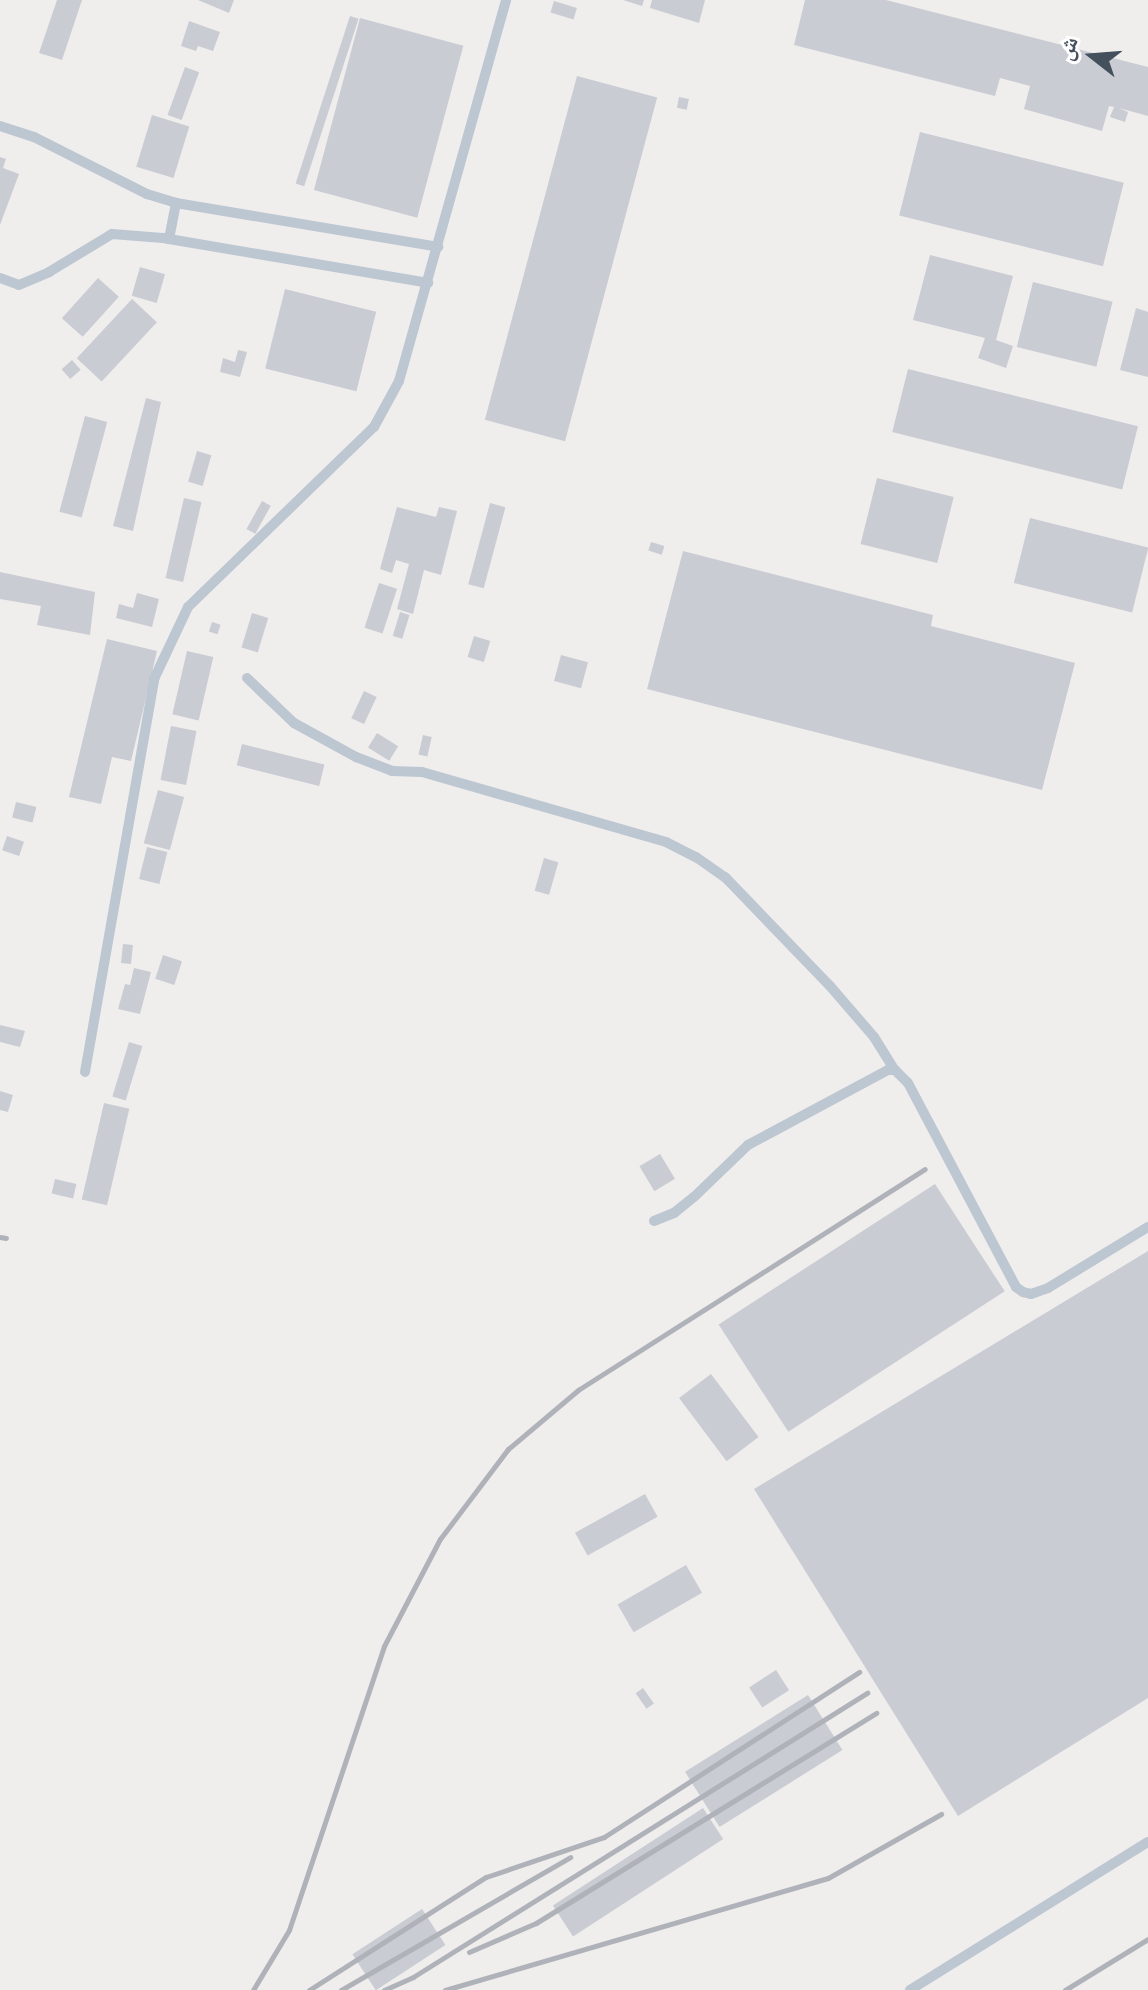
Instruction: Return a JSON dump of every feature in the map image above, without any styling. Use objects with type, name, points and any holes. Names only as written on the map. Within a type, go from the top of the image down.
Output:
[{"type":"lane","points":[[85,1072],[154,679],[188,607],[374,427],[399,381],[506,0]]},
{"type":"lane","points":[[0,126],[34,137],[147,194],[176,203],[438,247]]},
{"type":"lane","points":[[169,239],[176,203]]},
{"type":"lane","points":[[0,278],[19,285],[49,272],[112,234],[169,239],[428,283]]},
{"type":"lane","points":[[247,678],[294,723],[392,771],[422,772],[666,842],[696,857],[725,877],[830,986],[908,1083],[1016,1287],[1023,1292],[1031,1294],[1048,1288],[1148,1227]]},
{"type":"lane","points":[[654,1221],[674,1213],[694,1197],[748,1145],[888,1070],[895,1070]]},
{"type":"lane","points":[[910,1990],[1148,1842]]},
{"type":"building","points":[[57,0],[82,0],[62,60],[39,53]]},
{"type":"building","points":[[198,0],[234,0],[229,13]]},
{"type":"building","points":[[623,0],[644,0],[642,6]]},
{"type":"building","points":[[652,0],[705,0],[699,23],[650,8]]},
{"type":"building","points":[[805,0],[886,0],[1148,67],[1148,116],[1119,108],[1128,112],[1125,122],[1110,117],[1114,107],[1109,106],[1102,131],[1024,109],[1030,86],[1000,78],[995,96],[794,45]]},
{"type":"building","points":[[554,1],[577,8],[573,19],[550,12]]},
{"type":"building","points":[[350,16],[359,19],[304,186],[296,183]]},
{"type":"building","points":[[360,18],[463,46],[417,218],[314,190]]},
{"type":"building","points":[[189,21],[220,32],[213,51],[198,46],[196,51],[181,46]]},
{"type":"building","points":[[185,67],[199,72],[182,120],[168,115]]},
{"type":"building","points":[[577,76],[657,97],[565,441],[485,420]]},
{"type":"building","points":[[679,97],[689,99],[687,110],[677,108]]},
{"type":"building","points":[[152,115],[189,126],[174,178],[136,167]]},
{"type":"building","points":[[920,132],[1124,183],[1103,266],[899,215]]},
{"type":"building","points":[[0,157],[6,159],[3,168],[19,174],[0,225]]},
{"type":"building","points":[[930,255],[1013,276],[996,340],[1013,346],[1006,368],[978,358],[985,338],[913,320]]},
{"type":"building","points":[[140,267],[165,274],[157,303],[132,296]]},
{"type":"building","points":[[98,278],[119,297],[83,337],[62,318]]},
{"type":"building","points":[[1033,282],[1113,302],[1096,367],[1017,347]]},
{"type":"building","points":[[285,289],[376,312],[356,391],[265,369]]},
{"type":"building","points":[[132,299],[157,322],[102,381],[77,358]]},
{"type":"building","points":[[1136,308],[1148,312],[1148,377],[1120,370]]},
{"type":"building","points":[[238,350],[247,352],[240,377],[220,372],[223,358],[235,362]]},
{"type":"building","points":[[72,360],[81,370],[70,379],[62,369]]},
{"type":"building","points":[[908,369],[1138,426],[1122,489],[892,432]]},
{"type":"building","points":[[146,398],[161,402],[133,531],[113,526]]},
{"type":"building","points":[[85,416],[107,422],[82,518],[59,512]]},
{"type":"building","points":[[197,451],[211,455],[203,486],[188,482]]},
{"type":"building","points":[[877,478],[954,497],[937,563],[861,544]]},
{"type":"building","points":[[184,498],[202,502],[183,582],[166,578]]},
{"type":"building","points":[[262,501],[271,506],[255,534],[246,529]]},
{"type":"building","points":[[490,503],[505,507],[484,588],[468,584]]},
{"type":"building","points":[[397,507],[436,517],[439,507],[457,511],[441,575],[424,570],[413,614],[397,609],[409,564],[396,560],[392,573],[380,569]]},
{"type":"building","points":[[1030,518],[1148,547],[1132,613],[1014,583]]},
{"type":"building","points":[[651,542],[664,546],[662,555],[648,551]]},
{"type":"building","points":[[683,551],[933,615],[931,626],[1075,663],[1042,790],[647,689]]},
{"type":"building","points":[[0,572],[95,592],[90,635],[37,625],[41,606],[0,599]]},
{"type":"building","points":[[379,583],[397,589],[383,634],[364,628]]},
{"type":"building","points":[[137,593],[159,599],[152,627],[116,618],[119,604],[133,608]]},
{"type":"building","points":[[400,612],[410,615],[402,639],[393,636]]},
{"type":"building","points":[[252,613],[268,618],[258,652],[241,647]]},
{"type":"building","points":[[212,622],[221,625],[217,634],[209,632]]},
{"type":"building","points":[[474,636],[490,641],[484,662],[468,657]]},
{"type":"building","points":[[107,639],[157,651],[131,761],[112,757],[101,804],[69,797]]},
{"type":"building","points":[[187,651],[213,657],[199,720],[172,714]]},
{"type":"building","points":[[561,655],[588,662],[581,688],[554,681]]},
{"type":"building","points":[[364,691],[377,697],[364,724],[351,718]]},
{"type":"building","points":[[171,726],[197,731],[186,785],[161,780]]},
{"type":"building","points":[[377,733],[398,746],[389,761],[368,747]]},
{"type":"building","points":[[423,735],[432,737],[427,757],[419,754]]},
{"type":"building","points":[[242,744],[324,765],[319,786],[237,765]]},
{"type":"building","points":[[158,790],[184,797],[170,850],[144,843]]},
{"type":"building","points":[[16,802],[36,807],[33,823],[12,818]]},
{"type":"building","points":[[7,836],[24,842],[19,856],[2,850]]},
{"type":"building","points":[[147,847],[167,852],[159,884],[139,879]]},
{"type":"building","points":[[544,858],[558,862],[549,895],[535,891]]},
{"type":"building","points":[[123,944],[133,945],[131,964],[121,963]]},
{"type":"building","points":[[163,955],[182,961],[174,985],[155,979]]},
{"type":"building","points":[[134,968],[151,972],[140,1014],[118,1009],[125,984],[130,985]]},
{"type":"building","points":[[0,1025],[25,1031],[20,1047],[0,1042]]},
{"type":"building","points":[[129,1042],[142,1046],[126,1101],[112,1097]]},
{"type":"building","points":[[0,1091],[13,1095],[8,1112],[0,1110]]},
{"type":"building","points":[[104,1103],[129,1109],[107,1205],[82,1199]]},
{"type":"building","points":[[660,1154],[675,1179],[654,1191],[639,1166]]},
{"type":"building","points":[[55,1179],[76,1184],[73,1199],[52,1194]]},
{"type":"building","points":[[935,1184],[1005,1291],[788,1432],[719,1325]]},
{"type":"building","points":[[1148,1251],[1148,1698],[958,1816],[754,1489]]},
{"type":"building","points":[[711,1374],[759,1437],[727,1461],[679,1398]]},
{"type":"building","points":[[645,1494],[658,1517],[588,1556],[575,1533]]},
{"type":"building","points":[[686,1565],[702,1593],[634,1632],[618,1604]]},
{"type":"building","points":[[776,1670],[789,1690],[762,1708],[749,1687]]},
{"type":"building","points":[[643,1688],[654,1704],[647,1709],[636,1693]]},
{"type":"building","points":[[808,1695],[842,1750],[719,1827],[685,1772]]},
{"type":"building","points":[[703,1808],[723,1839],[573,1937],[553,1905]]},
{"type":"building","points":[[422,1909],[445,1945],[376,1990],[352,1954]]},
{"type":"railway","points":[[253,1990],[289,1930],[384,1646],[440,1539],[508,1449],[578,1390],[925,1169]]},
{"type":"railway","points":[[0,1237],[6,1238]]},
{"type":"railway","points":[[309,1990],[486,1877],[604,1837],[859,1672]]},
{"type":"railway","points":[[384,1990],[413,1977],[867,1693]]},
{"type":"railway","points":[[469,1952],[536,1923],[876,1713]]},
{"type":"railway","points":[[445,1990],[828,1878],[941,1814]]},
{"type":"railway","points":[[341,1990],[570,1857]]},
{"type":"railway","points":[[1065,1990],[1148,1939]]}]
